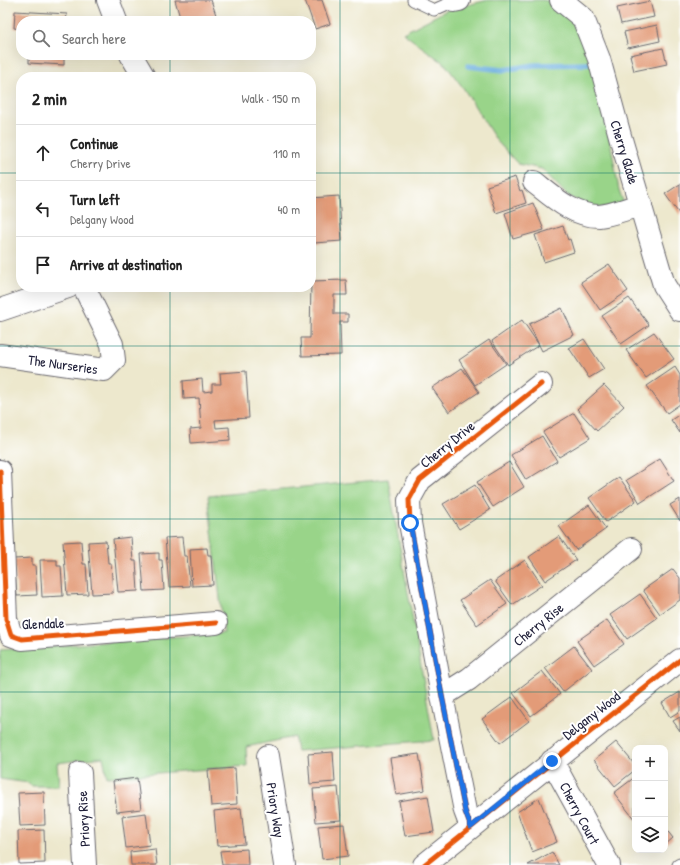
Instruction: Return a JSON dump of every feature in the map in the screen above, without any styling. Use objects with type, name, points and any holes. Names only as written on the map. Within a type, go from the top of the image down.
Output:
[{"type":"street","points":[[108,0],[114,16]]},
{"type":"street","name":"Cherry Glade","points":[[561,0],[583,18],[599,59],[664,285],[680,310]]},
{"type":"street","points":[[134,60],[141,72]]},
{"type":"street","points":[[534,182],[557,200],[576,212],[599,216],[641,205]]},
{"type":"street","points":[[0,310],[53,292]]},
{"type":"street","name":"The Nurseries","points":[[0,355],[104,370],[114,360],[112,344],[86,292]]},
{"type":"street","name":"Cherry Drive","points":[[471,827],[465,811],[442,696],[410,523],[409,500],[420,480],[541,384]]},
{"type":"street","name":"Glendale","points":[[0,471],[6,619],[11,634],[22,639],[216,623]]},
{"type":"street","name":"Cherry Rise","points":[[442,696],[469,679],[632,549]]},
{"type":"street","name":"Delgany Wood","points":[[424,865],[680,660]]},
{"type":"street","name":"Priory Way","points":[[268,756],[285,865]]},
{"type":"street","name":"Cherry Court","points":[[552,761],[609,865]]},
{"type":"street","name":"Priory Rise","points":[[80,773],[85,865]]},
{"type":"lane","points":[[413,0],[434,10],[457,1]]},
{"type":"green space","points":[[488,0],[544,0],[564,6],[577,18],[599,80],[619,190],[624,204],[592,209],[567,195],[542,169],[518,164],[496,140],[464,89],[445,64],[403,33],[447,10]]},
{"type":"green space","points":[[388,479],[434,740],[297,751],[294,737],[246,747],[247,766],[107,777],[103,757],[57,763],[59,786],[31,786],[29,783],[0,779],[0,650],[224,633],[208,496]]},
{"type":"building","points":[[175,0],[211,0],[216,16],[180,16]]},
{"type":"building","points":[[305,0],[322,0],[330,24],[316,29],[316,16],[311,16]]},
{"type":"building","points":[[650,1],[654,17],[621,24],[617,8]]},
{"type":"building","points":[[15,11],[67,14],[67,16],[16,16],[16,28],[14,28]]},
{"type":"building","points":[[657,25],[660,41],[628,48],[624,32]]},
{"type":"building","points":[[663,48],[667,64],[634,71],[630,55]]},
{"type":"building","points":[[29,60],[64,60],[64,65],[29,63]]},
{"type":"building","points":[[515,177],[520,191],[522,190],[526,203],[496,213],[487,186]]},
{"type":"building","points":[[680,184],[680,215],[665,194]]},
{"type":"building","points":[[339,196],[342,241],[316,243],[316,198]]},
{"type":"building","points":[[533,203],[544,230],[513,239],[505,213]]},
{"type":"building","points":[[563,226],[568,240],[570,239],[574,252],[544,262],[535,235]]},
{"type":"building","points":[[609,264],[628,291],[600,310],[581,282]]},
{"type":"building","points":[[346,280],[347,295],[334,295],[334,314],[348,314],[348,322],[340,322],[341,355],[302,356],[301,338],[310,338],[311,292],[316,292],[316,281]]},
{"type":"building","points":[[629,298],[649,325],[621,344],[602,316]]},
{"type":"building","points":[[562,308],[574,335],[542,351],[529,324]]},
{"type":"building","points":[[522,320],[539,345],[508,365],[492,341]]},
{"type":"building","points":[[654,332],[674,359],[646,378],[626,350]]},
{"type":"building","points":[[584,339],[604,369],[589,378],[569,348]]},
{"type":"building","points":[[489,340],[506,364],[475,385],[459,360]]},
{"type":"building","points":[[675,367],[680,375],[680,404],[667,413],[647,386]]},
{"type":"building","points":[[462,368],[479,392],[449,412],[432,388]]},
{"type":"building","points":[[246,371],[249,418],[215,420],[216,428],[229,427],[230,440],[191,443],[190,429],[201,428],[199,398],[184,399],[183,381],[202,379],[203,392],[212,391],[212,384],[221,384],[220,373]]},
{"type":"building","points":[[604,385],[624,406],[597,431],[577,409]]},
{"type":"building","points":[[574,413],[590,438],[559,457],[543,432]]},
{"type":"building","points":[[680,414],[680,433],[671,420]]},
{"type":"building","points":[[542,436],[557,461],[526,480],[511,455]]},
{"type":"building","points":[[660,459],[674,481],[640,503],[626,480]]},
{"type":"building","points":[[509,462],[524,487],[493,507],[477,482]]},
{"type":"building","points":[[619,477],[636,501],[606,522],[589,498]]},
{"type":"building","points":[[475,485],[490,510],[459,529],[443,504]]},
{"type":"building","points":[[680,499],[680,521],[670,505]]},
{"type":"building","points":[[589,505],[606,529],[576,550],[559,526]]},
{"type":"building","points":[[559,536],[576,560],[545,581],[529,557]]},
{"type":"building","points":[[131,537],[133,561],[136,561],[138,591],[118,592],[113,539]]},
{"type":"building","points":[[182,537],[184,556],[187,556],[190,586],[169,587],[165,538]]},
{"type":"building","points":[[81,541],[83,564],[86,564],[88,594],[67,595],[63,542]]},
{"type":"building","points":[[106,541],[108,563],[111,563],[113,593],[92,594],[88,542]]},
{"type":"building","points":[[207,548],[208,555],[211,555],[213,585],[192,586],[190,549]]},
{"type":"building","points":[[159,553],[159,560],[162,560],[164,590],[144,591],[141,554]]},
{"type":"building","points":[[32,558],[32,565],[35,565],[37,595],[17,596],[14,559]]},
{"type":"building","points":[[40,560],[57,560],[57,566],[61,566],[63,596],[42,597]]},
{"type":"building","points":[[525,560],[542,585],[512,605],[495,581]]},
{"type":"building","points":[[673,569],[680,578],[680,600],[660,614],[643,590]]},
{"type":"building","points":[[490,580],[507,604],[477,625],[460,600]]},
{"type":"building","points":[[640,594],[657,618],[627,639],[610,615]]},
{"type":"building","points":[[607,620],[624,644],[594,665],[577,641]]},
{"type":"building","points":[[574,646],[592,669],[563,692],[545,668]]},
{"type":"building","points":[[542,671],[560,694],[531,716],[513,693]]},
{"type":"building","points":[[680,692],[680,711],[670,717],[662,703]]},
{"type":"building","points":[[512,697],[529,721],[500,743],[482,719]]},
{"type":"building","points":[[680,717],[680,731],[673,721]]},
{"type":"building","points":[[616,742],[632,761],[632,772],[615,786],[594,760]]},
{"type":"building","points":[[333,752],[335,782],[310,784],[308,754]]},
{"type":"building","points":[[419,754],[425,790],[396,795],[390,758]]},
{"type":"building","points":[[235,768],[237,804],[211,806],[208,770]]},
{"type":"building","points":[[137,778],[141,809],[117,812],[113,781]]},
{"type":"building","points":[[632,779],[632,816],[614,793]]},
{"type":"building","points":[[338,787],[341,820],[316,822],[313,789]]},
{"type":"building","points":[[44,792],[45,825],[20,826],[18,793]]},
{"type":"building","points":[[428,796],[434,832],[405,836],[399,801]]},
{"type":"building","points":[[539,798],[557,842],[532,852],[517,812]]},
{"type":"building","points":[[241,808],[245,844],[217,846],[214,811]]},
{"type":"building","points":[[146,813],[150,845],[126,848],[122,816]]},
{"type":"building","points":[[344,824],[348,856],[322,859],[318,826]]},
{"type":"building","points":[[44,830],[45,863],[19,864],[18,831]]},
{"type":"building","points":[[668,832],[673,838],[668,842]]},
{"type":"building","points":[[155,849],[157,865],[131,865],[130,852]]},
{"type":"building","points":[[247,849],[248,865],[222,865],[220,851]]},
{"type":"building","points":[[552,852],[559,865],[528,865]]},
{"type":"waterway","points":[[468,66],[503,70],[534,65],[588,64]]},
{"type":"cycle path","points":[[471,827],[465,811],[442,696],[410,523],[409,500],[420,480],[541,384]]},
{"type":"cycle path","points":[[0,471],[6,619],[11,635],[22,639],[216,623]]},
{"type":"cycle path","points":[[424,865],[680,660]]},
{"type":"route","points":[[410,523],[465,811],[471,827],[552,761]]}]
